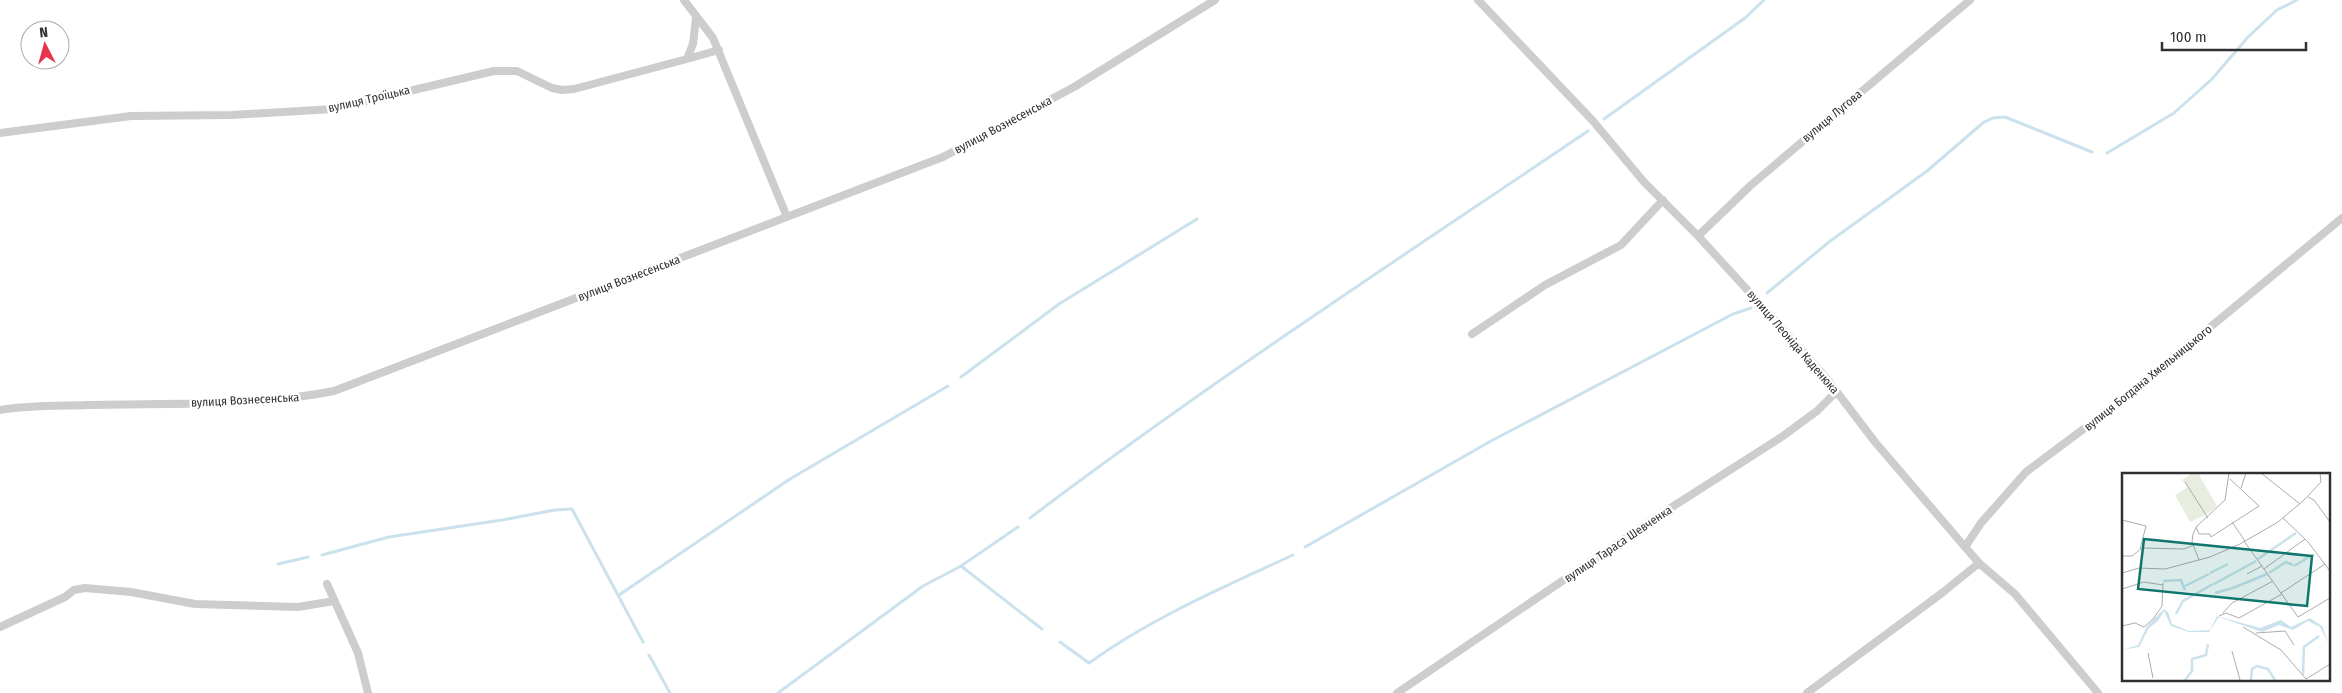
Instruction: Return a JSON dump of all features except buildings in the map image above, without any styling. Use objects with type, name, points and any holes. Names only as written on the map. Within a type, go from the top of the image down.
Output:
[{"type":"street","points":[[684,0],[696,18],[714,38],[787,217]]},
{"type":"street","name":"вулиця Вознесенська","points":[[0,410],[47,406],[258,401],[301,398],[334,391],[944,157],[1074,87],[1215,0]]},
{"type":"street","name":"вулиця Леоніда Каденюка","points":[[1478,0],[1593,121],[1663,200],[1794,341],[1875,442],[1965,547],[1979,563],[2015,594],[2098,693]]},
{"type":"street","name":"вулиця Лугова","points":[[1698,236],[1750,186],[1970,0]]},
{"type":"street","points":[[687,59],[692,44],[696,18]]},
{"type":"street","name":"вулиця Троїцька","points":[[0,133],[131,116],[232,115],[332,109],[494,71],[517,72],[552,88],[574,89],[719,50]]},
{"type":"street","points":[[1472,334],[1545,285],[1621,245],[1663,200]]},
{"type":"street","name":"вулиця Богдана Хмельницького","points":[[1965,547],[1981,523],[2026,472],[2122,401],[2342,218]]},
{"type":"street","name":"вулиця Тараса Шевченка","points":[[1397,693],[1658,516],[1783,436],[1817,411],[1836,392]]},
{"type":"street","points":[[1807,693],[1942,593],[1979,563]]},
{"type":"street","points":[[327,584],[358,653],[368,693]]},
{"type":"street","points":[[0,627],[65,597],[74,590],[85,588],[131,592],[195,604],[289,607],[334,601]]},
{"type":"waterway","points":[[1604,119],[1745,18],[1764,0]]},
{"type":"waterway","points":[[2107,153],[2174,113],[2212,79],[2248,37],[2277,10],[2297,0]]},
{"type":"waterway","points":[[1767,293],[1829,242],[1927,171],[1984,122],[1993,118],[2005,117],[2092,152]]},
{"type":"waterway","points":[[1030,518],[1236,369],[1588,131]]},
{"type":"waterway","points":[[961,377],[1059,304],[1197,219]]},
{"type":"waterway","points":[[1305,547],[1491,441],[1733,314],[1751,308]]},
{"type":"waterway","points":[[619,595],[790,479],[948,386]]},
{"type":"waterway","points":[[322,555],[389,537],[555,510],[572,509],[643,642]]},
{"type":"waterway","points":[[778,693],[923,586],[961,566],[1018,527]]},
{"type":"waterway","points":[[1060,642],[1089,663],[1163,617],[1214,591],[1293,555]]},
{"type":"waterway","points":[[278,564],[308,557]]},
{"type":"waterway","points":[[961,566],[1042,629]]},
{"type":"waterway","points":[[649,655],[670,693]]}]
